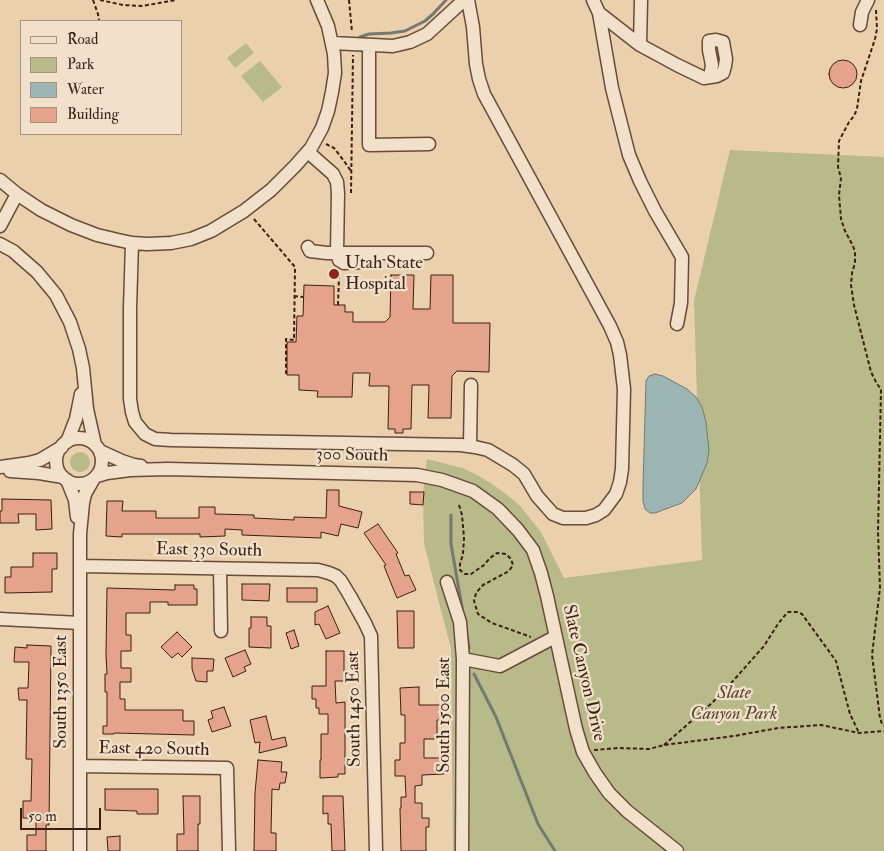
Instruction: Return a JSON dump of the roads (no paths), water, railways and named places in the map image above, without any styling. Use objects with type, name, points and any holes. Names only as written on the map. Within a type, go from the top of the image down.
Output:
[{"type":"street","points":[[0,180],[41,210],[97,235],[132,243],[147,244],[171,243],[191,239],[211,231],[246,209],[271,190],[312,148],[322,128],[328,111],[335,74],[334,54],[326,18],[317,0]]},
{"type":"street","points":[[332,43],[393,46],[410,42],[427,34],[464,0]]},
{"type":"street","points":[[132,243],[130,399],[136,422],[145,434],[155,439],[171,440],[470,446],[488,450],[514,465],[524,474],[537,496],[553,514],[563,518],[586,518],[604,510],[616,494],[622,469],[624,389],[617,342],[484,94],[476,64],[473,27],[468,0]]},
{"type":"street","points":[[593,0],[599,13],[612,88],[629,155],[655,211],[682,257],[681,303],[677,324]]},
{"type":"street","points":[[640,45],[641,0]]},
{"type":"street","points":[[860,25],[862,12],[872,1]]},
{"type":"street","points":[[599,13],[640,45],[704,78],[710,77]]},
{"type":"street","points":[[369,45],[369,145],[429,144]]},
{"type":"street","points":[[308,152],[333,174],[337,182],[338,253]]},
{"type":"street","points":[[0,226],[18,194]]},
{"type":"street","points":[[0,244],[13,251],[37,272],[56,295],[70,322],[79,349],[84,375],[87,409],[102,458],[102,465],[95,478],[81,484],[73,484],[65,479],[39,473],[0,469]]},
{"type":"street","points":[[308,247],[310,251],[327,253],[427,253]]},
{"type":"street","points":[[65,479],[56,461],[76,419],[84,375]]},
{"type":"street","points":[[470,446],[471,385]]},
{"type":"street","points":[[0,469],[40,460],[74,439],[89,440],[98,448]]},
{"type":"street","name":"300 South","points":[[98,448],[111,456],[134,465],[168,469]]},
{"type":"street","name":"300 South","points":[[95,478],[107,473],[130,470],[168,469],[417,475],[442,480],[473,491],[498,509],[518,530]]},
{"type":"street","name":"South 1350 East","points":[[80,851],[80,534],[85,494],[95,478]]},
{"type":"street","name":"South 1350 East","points":[[65,479],[75,500],[80,534]]},
{"type":"street","name":"Slate Canyon Drive","points":[[518,530],[532,550],[541,573],[576,729],[583,752],[609,793],[627,811],[677,851]]},
{"type":"street","name":"East 330 South","points":[[80,566],[318,570],[336,576]]},
{"type":"street","points":[[220,569],[220,631]]},
{"type":"street","name":"South 1450 East","points":[[336,576],[362,616],[371,636],[376,851]]},
{"type":"street","name":"South 1500 East","points":[[447,582],[460,622],[463,659],[462,851]]},
{"type":"street","points":[[0,619],[80,623]]},
{"type":"street","points":[[463,659],[500,666],[555,637]]},
{"type":"street","name":"East 420 South","points":[[80,766],[227,768],[229,851]]},
{"type":"water","points":[[655,374],[663,376],[687,389],[696,397],[702,407],[706,422],[709,451],[707,463],[696,489],[682,503],[650,513],[645,509],[643,501],[646,381],[649,376]]},
{"type":"waterway","points":[[360,37],[369,34],[405,31],[425,21],[446,0]]},
{"type":"waterway","points":[[451,515],[451,544],[463,613]]},
{"type":"waterway","points":[[467,636],[469,648]]},
{"type":"waterway","points":[[474,674],[496,717],[538,824],[555,851]]},
{"type":"place","name":"Utah State Hospital","points":[[334,274]]},
{"type":"park label","name":"Slate Canyon Park","points":[[734,704]]}]
